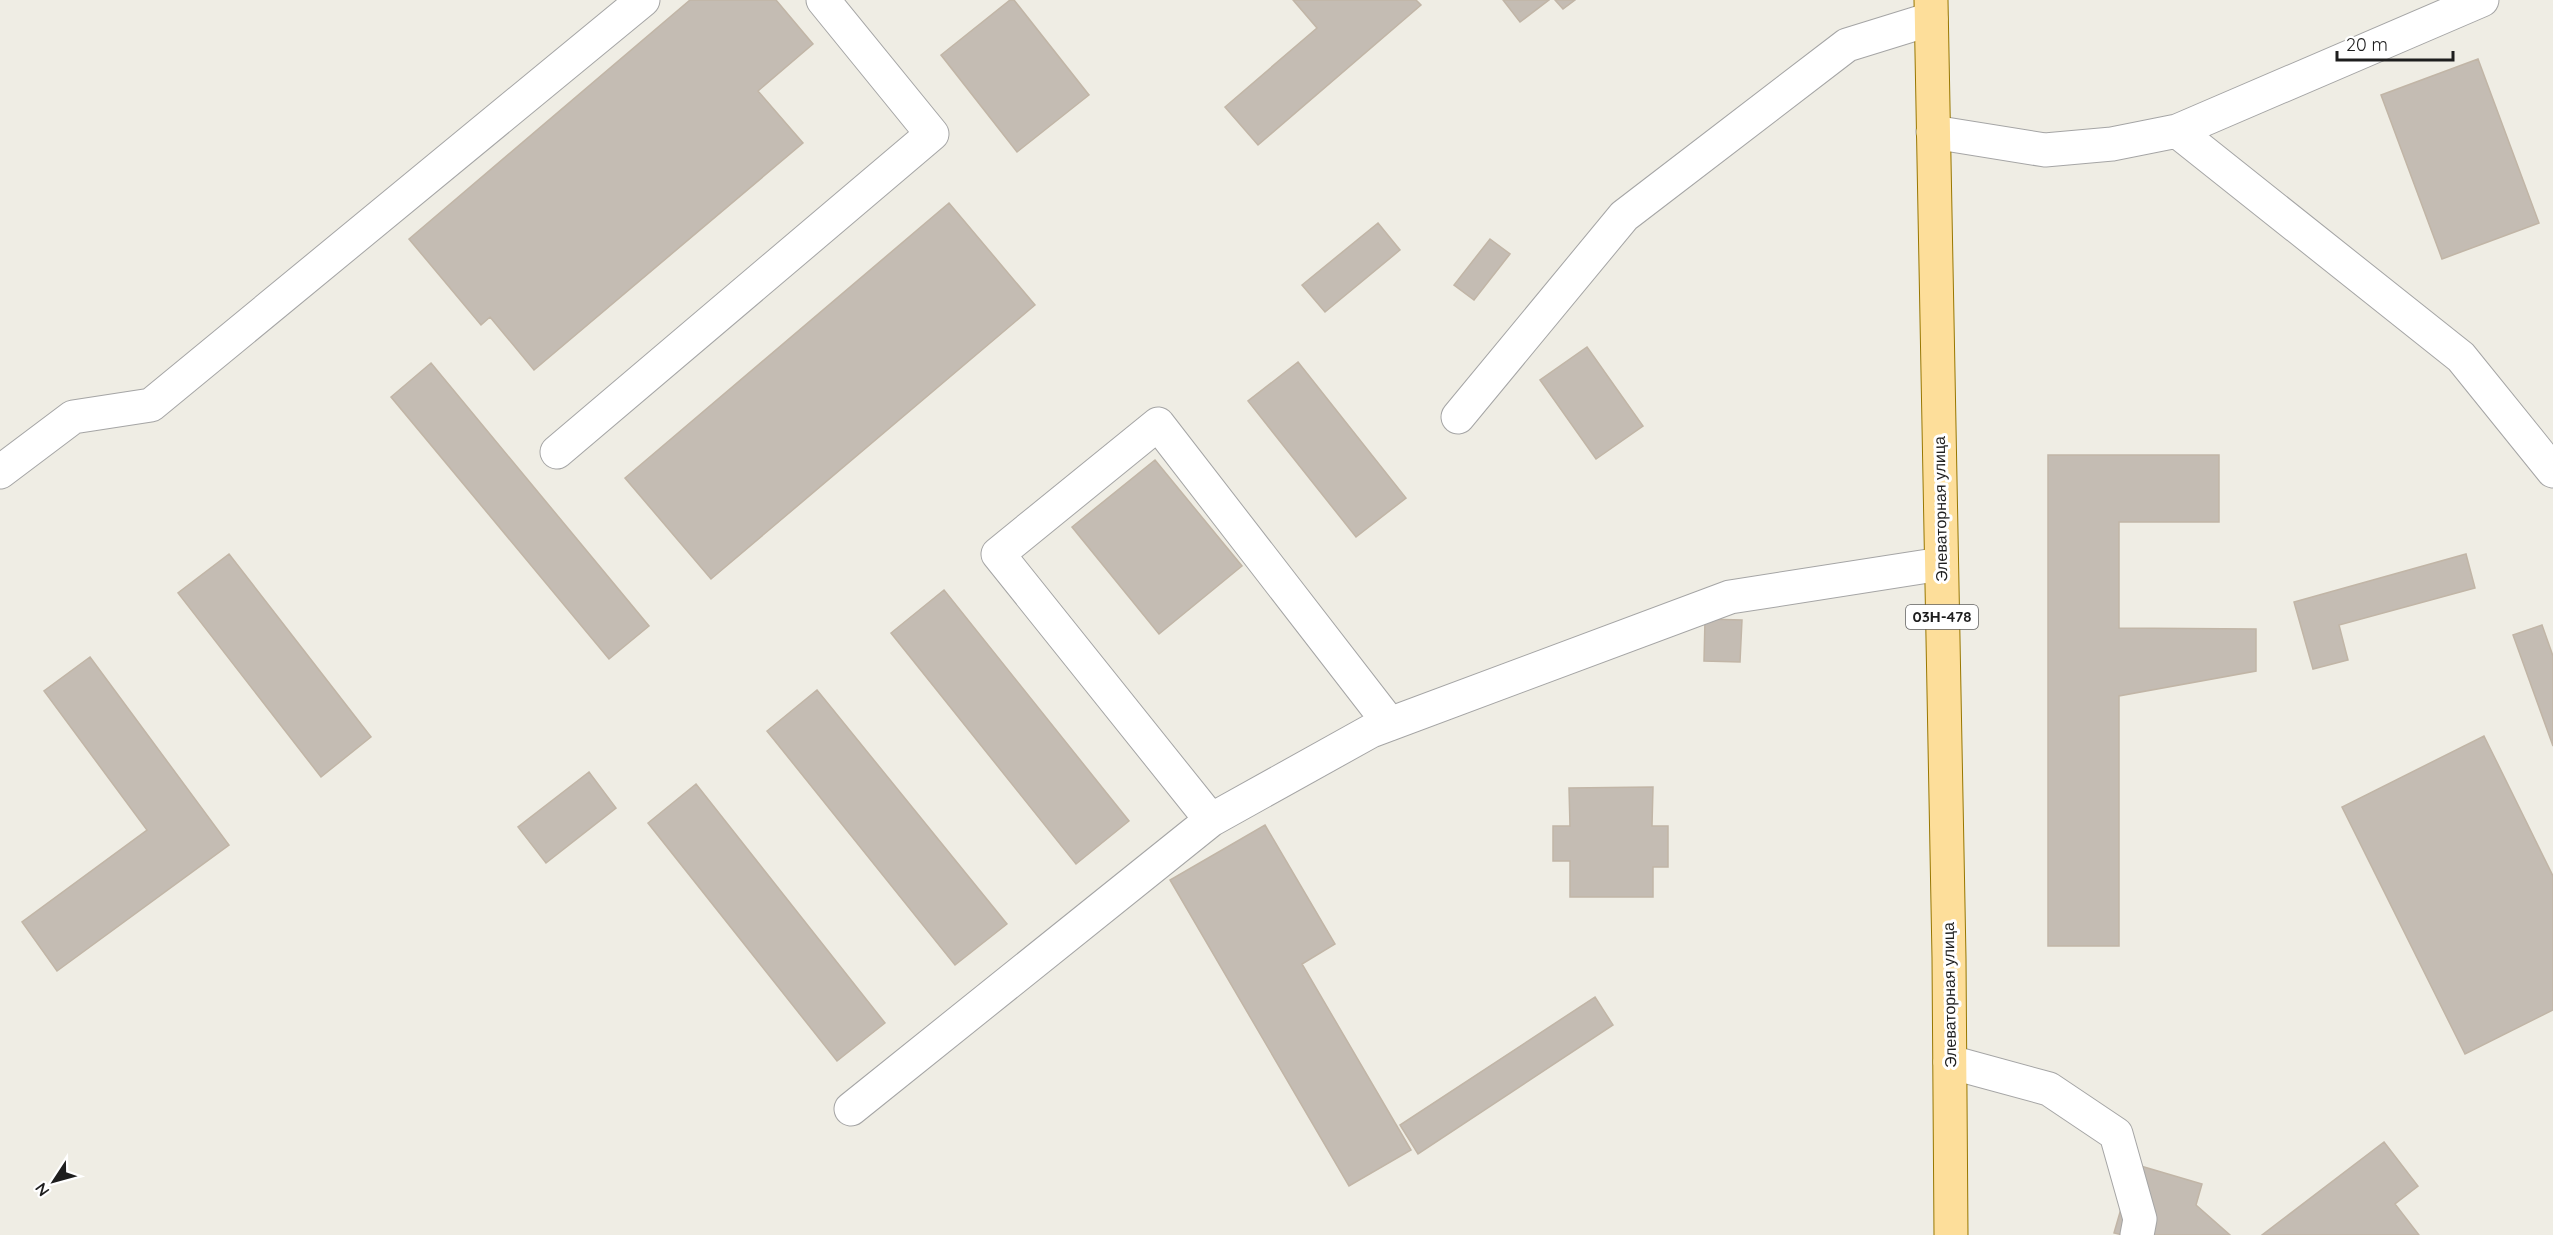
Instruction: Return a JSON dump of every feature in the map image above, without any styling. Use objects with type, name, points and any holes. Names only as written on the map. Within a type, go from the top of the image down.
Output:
[{"type":"main road","name":"Элеваторная улица","points":[[1931,9],[1950,1062],[1951,1235]]},
{"type":"lane","points":[[0,472],[73,417],[151,405],[643,0]]},
{"type":"lane","points":[[557,452],[932,134],[823,0]]},
{"type":"lane","points":[[1933,132],[2045,150],[2112,144],[2177,131],[2482,0]]},
{"type":"lane","points":[[1458,417],[1624,216],[1847,45],[1931,9]]},
{"type":"lane","points":[[2177,131],[2461,357],[2553,471]]},
{"type":"lane","points":[[1211,820],[998,554],[1158,424],[1390,724]]},
{"type":"lane","points":[[851,1109],[1211,820],[1371,731],[1730,597],[1941,564]]},
{"type":"lane","points":[[1950,1062],[2049,1089],[2116,1134],[2140,1219],[2137,1235]]},
{"type":"building","points":[[690,0],[776,0],[813,44],[758,91],[803,143],[534,370],[490,317],[481,325],[409,239]]},
{"type":"building","points":[[1010,0],[1014,0],[1089,95],[1017,152],[941,55]]},
{"type":"building","points":[[1293,0],[1416,0],[1421,5],[1258,145],[1225,107],[1317,28]]},
{"type":"building","points":[[1503,0],[1549,0],[1520,22]]},
{"type":"building","points":[[1555,0],[1575,0],[1563,9]]},
{"type":"building","points":[[2478,59],[2539,223],[2442,259],[2381,95]]},
{"type":"building","points":[[949,203],[1035,305],[711,579],[625,478]]},
{"type":"building","points":[[1378,223],[1400,250],[1325,312],[1302,285]]},
{"type":"building","points":[[1490,239],[1510,254],[1474,300],[1454,285]]},
{"type":"building","points":[[1587,347],[1643,426],[1596,459],[1540,380]]},
{"type":"building","points":[[1298,362],[1406,498],[1356,537],[1248,401]]},
{"type":"building","points":[[431,363],[649,626],[609,659],[391,397]]},
{"type":"building","points":[[2048,455],[2219,455],[2219,522],[2119,522],[2119,628],[2256,629],[2256,671],[2119,696],[2119,946],[2048,946]]},
{"type":"building","points":[[1155,460],[1242,566],[1159,634],[1072,527]]},
{"type":"building","points":[[229,554],[371,737],[321,777],[178,593]]},
{"type":"building","points":[[2466,554],[2475,588],[2339,625],[2348,660],[2313,669],[2294,602]]},
{"type":"building","points":[[944,590],[1129,821],[1076,864],[891,633]]},
{"type":"building","points":[[1705,619],[1742,620],[1740,662],[1704,661]]},
{"type":"building","points":[[2542,625],[2553,656],[2553,746],[2513,635]]},
{"type":"building","points":[[90,657],[229,845],[57,971],[22,922],[147,830],[44,691]]},
{"type":"building","points":[[817,690],[1007,924],[955,965],[767,731]]},
{"type":"building","points":[[2484,736],[2553,876],[2553,1010],[2465,1054],[2342,807]]},
{"type":"building","points":[[589,772],[616,808],[546,863],[518,827]]},
{"type":"building","points":[[696,784],[885,1023],[837,1061],[648,823]]},
{"type":"building","points":[[1653,787],[1652,826],[1668,826],[1668,867],[1653,867],[1653,897],[1570,897],[1570,861],[1553,861],[1553,826],[1570,826],[1569,788]]},
{"type":"building","points":[[1265,825],[1335,944],[1302,964],[1411,1150],[1349,1186],[1170,880]]},
{"type":"building","points":[[1595,997],[1613,1025],[1418,1154],[1400,1125]]},
{"type":"building","points":[[2384,1142],[2418,1186],[2395,1204],[2419,1235],[2262,1235]]},
{"type":"building","points":[[2134,1164],[2202,1184],[2196,1205],[2230,1235],[2123,1235],[2114,1233]]}]
